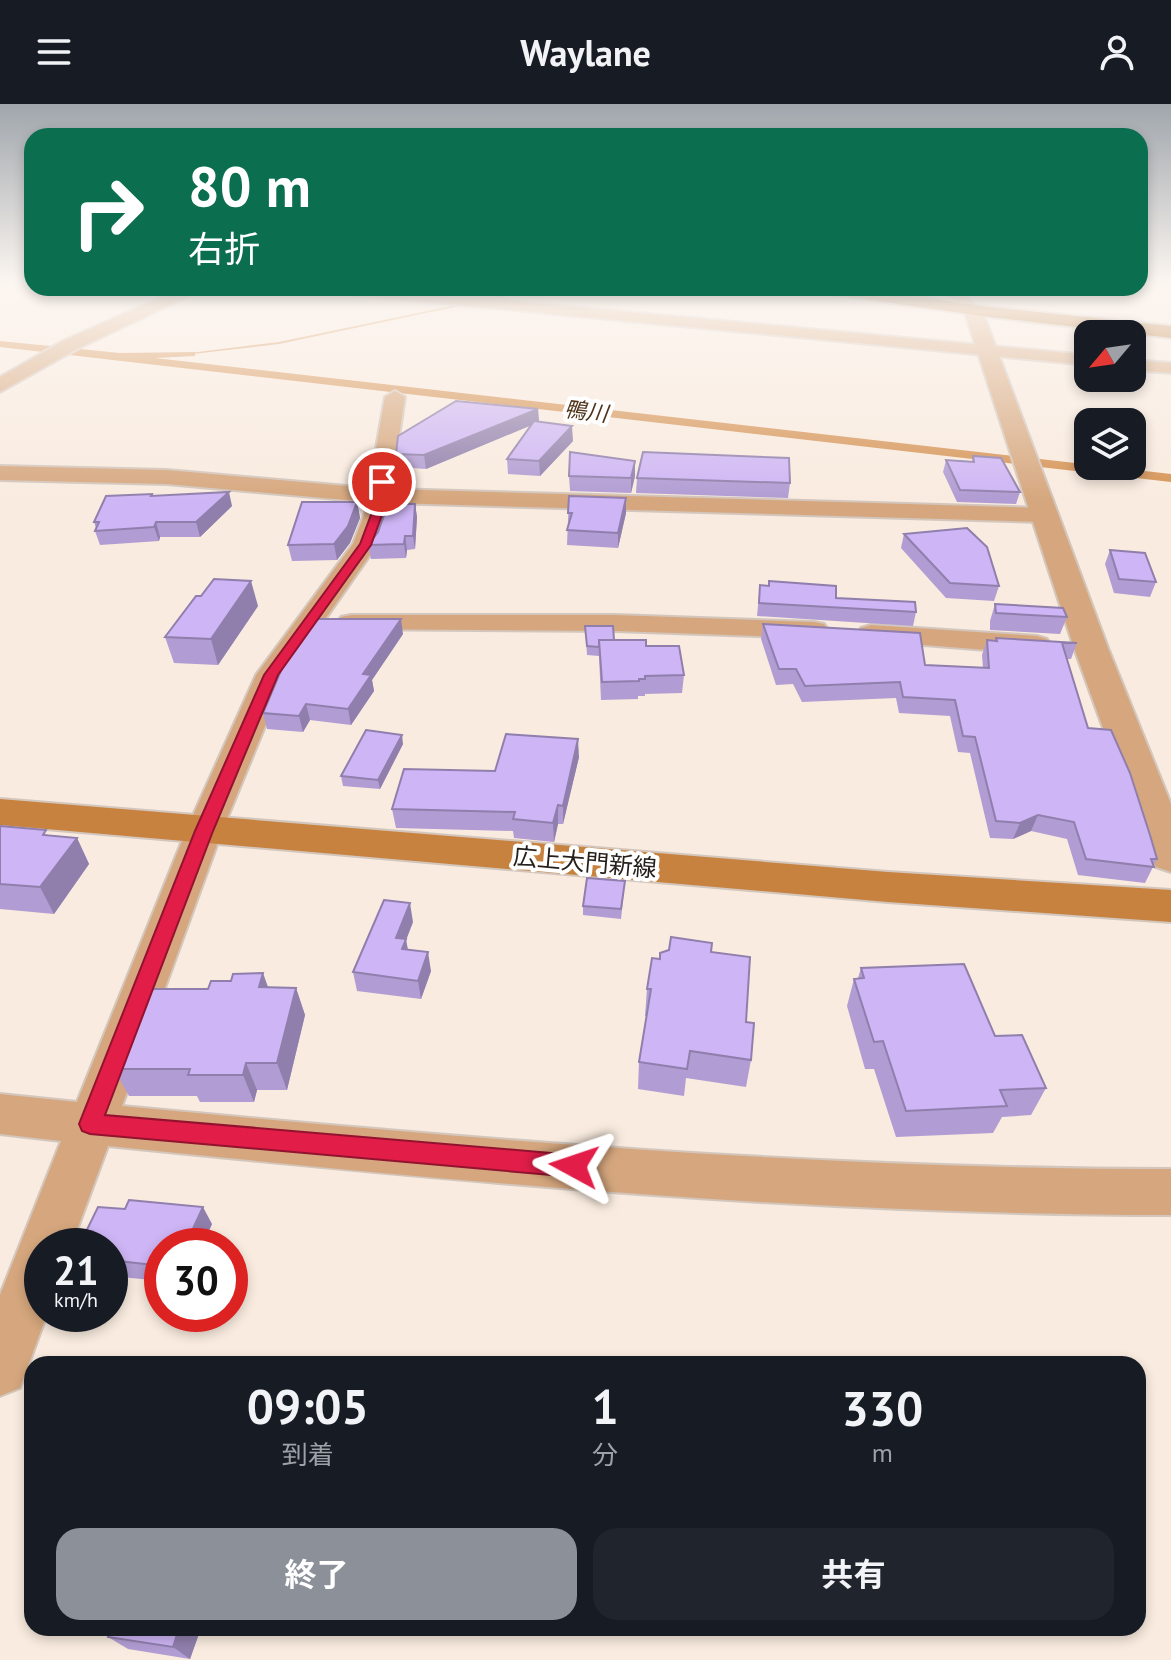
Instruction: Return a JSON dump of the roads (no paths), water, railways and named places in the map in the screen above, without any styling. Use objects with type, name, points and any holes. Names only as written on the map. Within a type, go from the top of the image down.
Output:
[{"type":"main road","name":"広上大門新線","points":[[0,812],[888,887],[1171,906]]},
{"type":"street","points":[[0,386],[50,356]]},
{"type":"street","points":[[990,356],[1091,648],[1171,857]]},
{"type":"street","points":[[1039,356],[1074,359]]},
{"type":"street","points":[[1146,366],[1171,368]]},
{"type":"street","points":[[52,1228],[204,831],[271,675],[365,545],[381,496],[395,397]]},
{"type":"street","points":[[0,473],[167,477],[381,496],[1043,515]]},
{"type":"street","points":[[309,623],[700,624],[1091,648]]},
{"type":"street","points":[[0,1114],[796,1184],[1039,1193],[1171,1192]]},
{"type":"street","points":[[0,1368],[24,1303]]},
{"type":"water","name":"鴨川","points":[[75,356],[195,356],[155,358],[1074,463],[1074,471]]},
{"type":"water","points":[[1146,471],[1171,474],[1171,482],[1146,479]]}]
